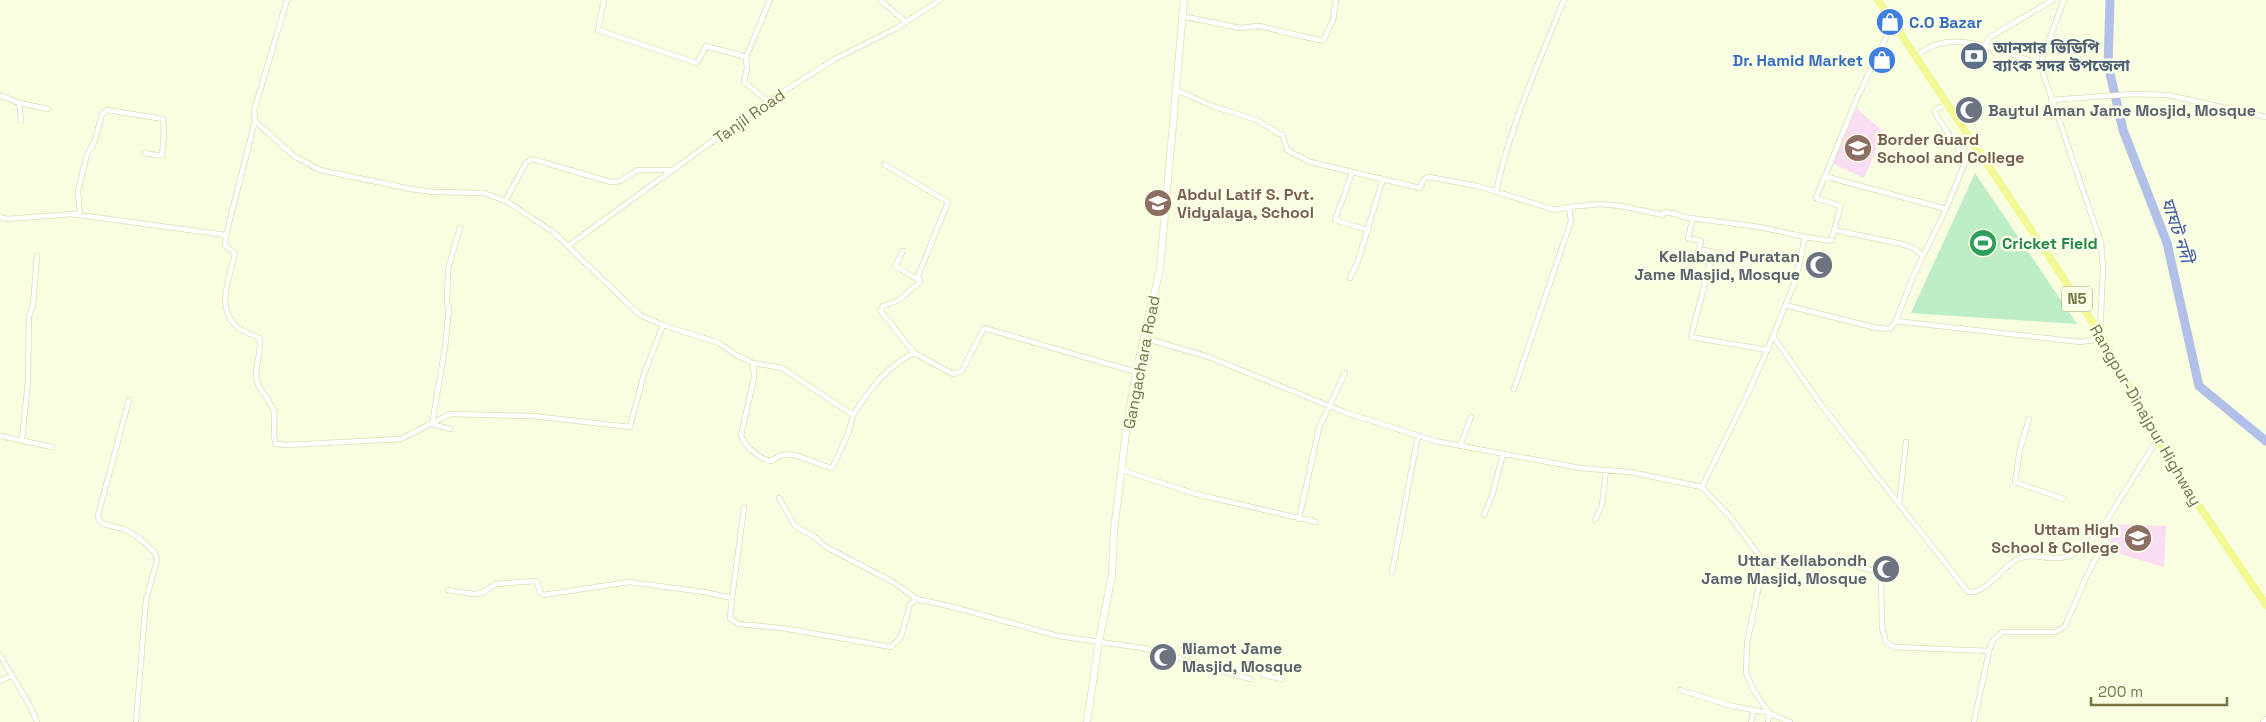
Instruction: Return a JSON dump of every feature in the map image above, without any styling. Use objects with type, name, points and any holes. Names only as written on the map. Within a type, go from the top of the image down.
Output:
[{"type":"highway","name":"Rangpur-Dinajpur Highway","points":[[1878,0],[2100,334],[2178,476],[2266,605]]},
{"type":"main road","name":"Gangachara Road","points":[[1087,722],[1099,641],[1112,575],[1114,531],[1136,372],[1160,269],[1174,89],[1184,0]]},
{"type":"street","points":[[287,0],[254,111],[255,121],[225,245],[235,254],[225,297],[225,309],[235,326],[260,338],[262,348],[256,381],[273,408],[276,422],[274,440],[276,444],[287,445],[401,438],[450,414],[533,416],[630,427],[644,374],[663,325]]},
{"type":"street","points":[[604,0],[598,30],[697,63],[706,46],[746,57]]},
{"type":"street","points":[[768,101],[744,82],[747,68],[746,57],[770,0]]},
{"type":"street","points":[[880,0],[906,22]]},
{"type":"street","name":"Tanjil Road","points":[[568,246],[768,101],[835,59],[906,22],[940,0]]},
{"type":"street","points":[[1182,16],[1240,28],[1259,26],[1323,41],[1332,20],[1336,0]]},
{"type":"street","points":[[1496,192],[1501,170],[1523,104],[1564,0]]},
{"type":"street","points":[[1984,47],[1990,37],[2053,0]]},
{"type":"street","points":[[1896,321],[2080,342],[2095,340],[2100,334],[2103,269],[2101,243],[2040,64],[2064,0]]},
{"type":"street","points":[[1174,89],[1215,107],[1257,120],[1283,136],[1287,150],[1310,162],[1352,173],[1420,188],[1424,179],[1429,177],[1496,192],[1556,210],[1601,204],[1621,206],[1663,215],[1664,212],[1676,214],[1683,218],[1760,227],[1830,241],[1842,206],[1816,198],[1871,67],[1893,23]]},
{"type":"street","points":[[1916,57],[1924,49],[1960,40],[2040,64]]},
{"type":"street","points":[[2052,100],[2134,94],[2168,95],[2266,117]]},
{"type":"street","points":[[0,95],[19,103],[48,110]]},
{"type":"street","points":[[19,103],[21,121]]},
{"type":"street","points":[[1785,306],[1877,328],[1890,329],[1896,321],[1923,256],[1946,210],[1966,160],[1936,115],[1935,110],[1947,104]]},
{"type":"street","points":[[80,215],[78,191],[87,154],[94,143],[102,114],[107,110],[163,119],[162,156],[144,152]]},
{"type":"street","points":[[255,121],[294,156],[320,170],[411,189],[484,193],[505,201],[533,218],[568,246],[640,315],[663,325],[719,343],[736,355],[753,363],[782,368],[853,415]]},
{"type":"street","points":[[505,201],[526,163],[532,159],[611,182],[620,181],[638,170],[673,170]]},
{"type":"street","points":[[884,164],[948,202],[918,276],[920,281]]},
{"type":"street","points":[[1352,173],[1335,220],[1368,230]]},
{"type":"street","points":[[1824,176],[1946,210]]},
{"type":"street","points":[[1350,278],[1358,262],[1383,179]]},
{"type":"street","points":[[1514,389],[1571,221],[1569,207]]},
{"type":"street","points":[[0,217],[7,219],[80,215],[226,235]]},
{"type":"street","points":[[1693,218],[1688,238],[1700,241],[1699,249],[1713,252],[1690,337],[1767,350]]},
{"type":"street","points":[[432,423],[445,348],[449,308],[447,304],[448,268],[460,228]]},
{"type":"street","points":[[1834,230],[1902,244],[1915,249],[1923,256]]},
{"type":"street","points":[[1702,487],[1773,336],[1796,279],[1805,237]]},
{"type":"street","points":[[903,251],[896,266],[920,281]]},
{"type":"street","points":[[22,440],[28,380],[29,316],[33,306],[37,256]]},
{"type":"street","points":[[920,281],[899,300],[884,306],[880,310],[881,313],[914,354],[953,374],[962,370],[981,331],[988,328],[1136,372]]},
{"type":"street","points":[[1773,336],[1822,406],[1968,592],[1975,592],[1983,588],[2010,563],[2024,556],[2060,558],[2072,555],[2091,542],[2104,525],[2158,438]]},
{"type":"street","points":[[1144,338],[1209,357],[1330,406],[1418,436],[1460,446],[1580,468],[1630,472],[1702,487],[1732,519],[1764,562],[1771,565],[1792,565],[1824,559],[1878,572],[1881,575],[1882,627],[1886,642],[1894,647],[1988,651]]},
{"type":"street","points":[[753,363],[754,378],[741,435],[743,442],[768,461],[772,461],[779,455],[787,454],[805,458],[832,468],[848,434],[853,415],[870,389],[903,359],[914,354]]},
{"type":"street","points":[[1299,519],[1319,428],[1344,373]]},
{"type":"street","points":[[129,400],[98,516],[99,520],[104,524],[126,530],[138,537],[155,553],[157,560],[146,600],[136,722]]},
{"type":"street","points":[[1460,446],[1471,417]]},
{"type":"street","points":[[2030,419],[2020,449],[2015,482],[2064,499]]},
{"type":"street","points":[[432,423],[450,429]]},
{"type":"street","points":[[0,436],[52,447]]},
{"type":"street","points":[[1392,572],[1418,436]]},
{"type":"street","points":[[1900,505],[1906,442]]},
{"type":"street","points":[[1484,515],[1492,496],[1503,454]]},
{"type":"street","points":[[1122,470],[1196,494],[1316,522]]},
{"type":"street","points":[[1595,520],[1602,505],[1606,470]]},
{"type":"street","points":[[779,498],[795,526],[816,538],[826,547],[893,582],[917,599],[1058,636],[1143,648],[1250,679]]},
{"type":"street","points":[[744,508],[730,618],[738,624],[782,628],[890,648],[901,637],[910,604],[917,599]]},
{"type":"street","points":[[1974,722],[1988,651],[1994,640],[2002,632],[2056,632],[2065,626],[2088,572],[2111,530],[2104,525]]},
{"type":"street","points":[[1764,562],[1747,643],[1746,673],[1754,691],[1770,713],[1790,722]]},
{"type":"street","points":[[448,590],[473,594],[482,592],[496,584],[535,581],[538,582],[540,592],[543,594],[557,594],[629,582],[704,592],[732,598]]},
{"type":"street","points":[[0,655],[32,709],[37,722]]},
{"type":"street","points":[[1263,675],[1282,679]]},
{"type":"street","points":[[0,681],[11,676]]},
{"type":"street","points":[[1680,690],[1732,706],[1769,712],[1768,722]]},
{"type":"street","points":[[1751,722],[1754,710]]},
{"type":"street","points":[[2263,722],[2266,719]]},
{"type":"shaded area","name":"Border Guard School and College","points":[[1856,108],[1884,132],[1864,178],[1831,163]]},
{"type":"shaded area","name":"Uttam High School & College","points":[[2113,524],[2166,526],[2164,567],[2109,551]]},
{"type":"green space","name":"Cricket Field","points":[[1975,173],[2077,324],[1911,313]]},
{"type":"waterway","name":"ঘাঘট নদী","points":[[2110,0],[2108,65],[2123,130],[2167,243],[2199,386],[2266,441]]},
{"type":"place","name":"C.O Bazar","points":[[1890,22]]},
{"type":"place","name":"আনসার ভিডিপি ব্যাংক সদর উপজেলা","points":[[1974,56]]},
{"type":"place","name":"Dr. Hamid Market","points":[[1882,60]]},
{"type":"place","name":"Baytul Aman Jame Mosjid, Mosque","points":[[1969,110]]},
{"type":"place","name":"Border Guard School and College","points":[[1858,148]]},
{"type":"place","name":"Abdul Latif S. Pvt. Vidyalaya, School","points":[[1158,203]]},
{"type":"place","name":"Cricket Field","points":[[1983,243]]},
{"type":"place","name":"Kellaband Puratan Jame Masjid, Mosque","points":[[1819,265]]},
{"type":"place","name":"Uttam High School & College","points":[[2138,538]]},
{"type":"place","name":"Uttar Kellabondh Jame Masjid, Mosque","points":[[1886,569]]},
{"type":"place","name":"Niamot Jame Masjid, Mosque","points":[[1163,657]]}]
